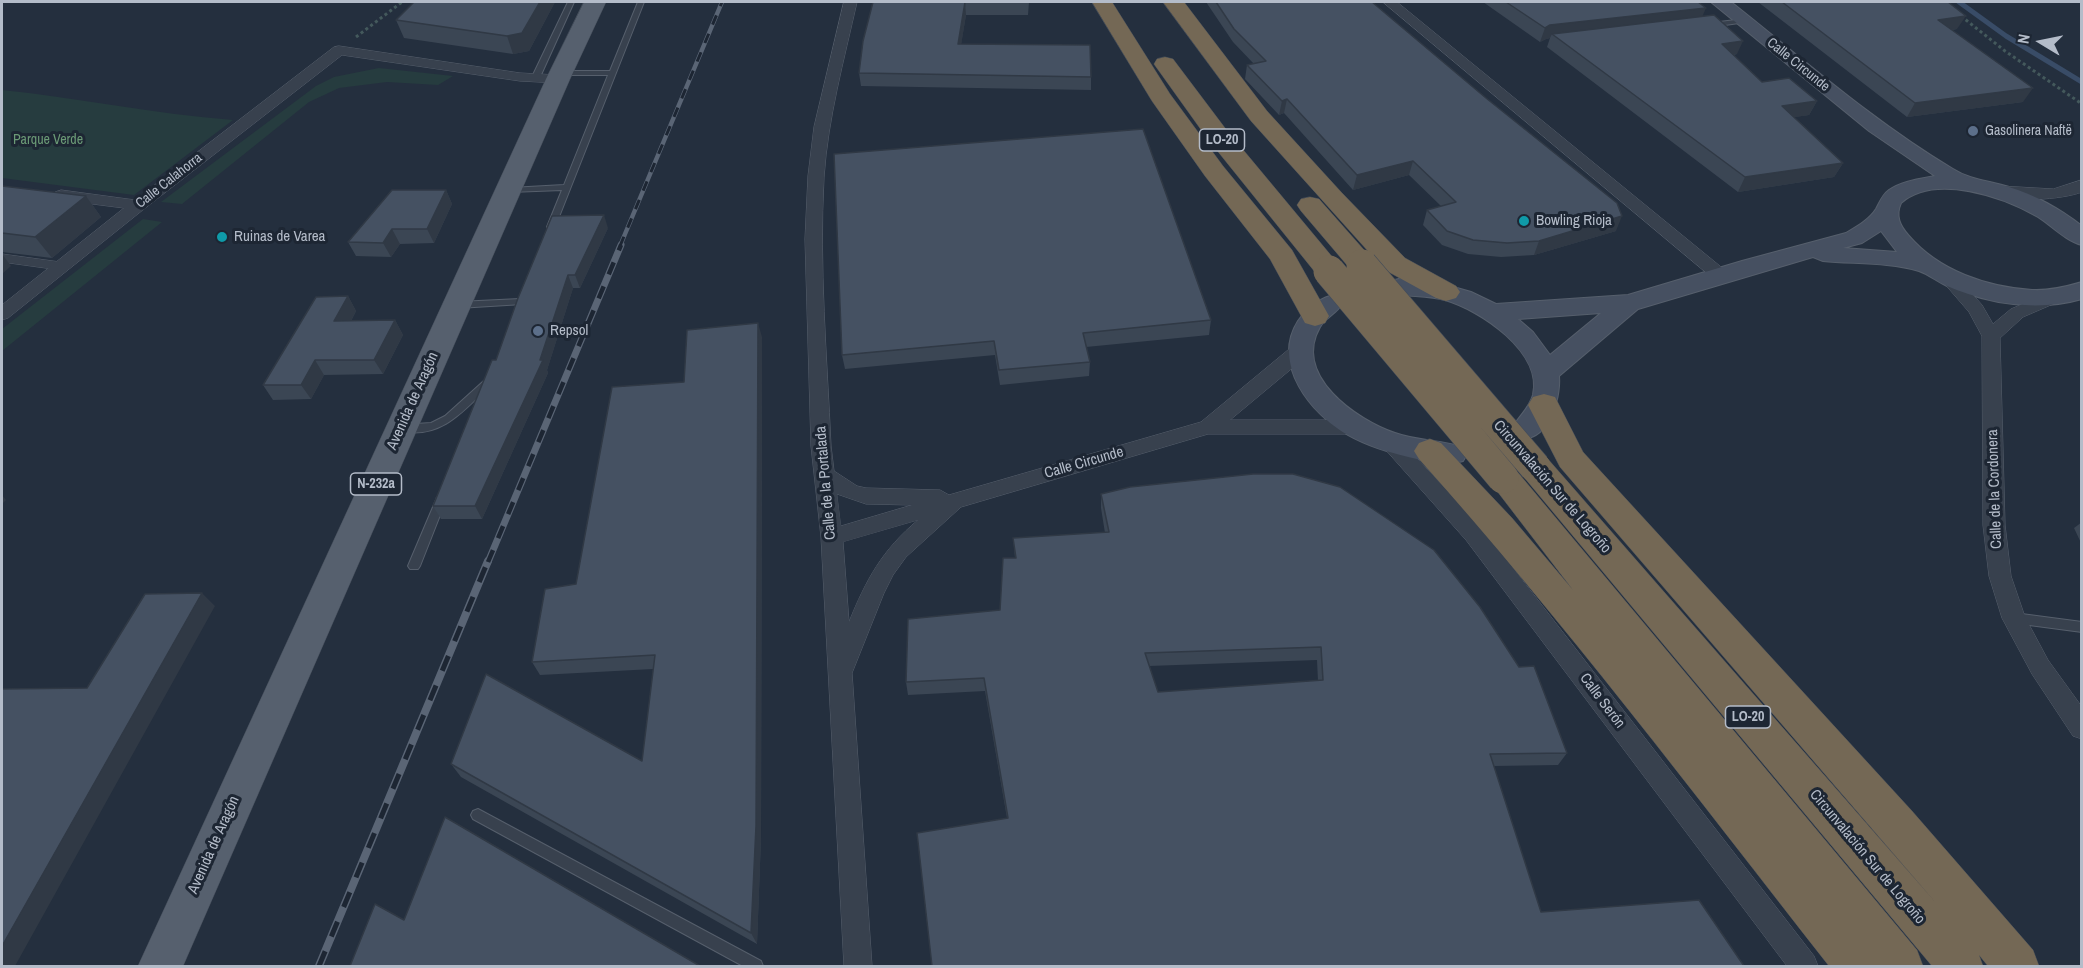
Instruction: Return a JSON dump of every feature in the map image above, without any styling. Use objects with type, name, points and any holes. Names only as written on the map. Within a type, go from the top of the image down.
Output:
[{"type":"highway","points":[[1102,2],[1160,96],[1214,171],[1323,310]]},
{"type":"highway","name":"Circunvalación Sur de Logroño","points":[[1126,2],[1158,55],[1210,124],[1329,271],[1519,472],[1961,966]]},
{"type":"highway","name":"Circunvalación Sur de Logroño","points":[[1152,2],[1193,65],[1221,101],[1362,265],[1901,966]]},
{"type":"highway","points":[[1173,2],[1259,116],[1333,199],[1395,264],[1446,292]]},
{"type":"highway","points":[[1538,402],[1571,459],[1897,825],[2017,966]]},
{"type":"highway","points":[[1441,453],[1857,966]]},
{"type":"main road","name":"Avenida de Aragón","points":[[159,966],[508,190],[551,77],[595,2]]},
{"type":"main road","name":"Calle Circunde","points":[[1720,2],[1876,127],[1947,175],[1982,188]]},
{"type":"main road","name":"Calle Circunde","points":[[1876,127],[1905,165],[1910,182],[1905,190]]},
{"type":"main road","points":[[1494,312],[1629,303],[1854,238],[1868,230],[1886,212],[1891,199],[1905,190],[1923,184],[1947,183],[1982,188],[2035,206],[2074,231]]},
{"type":"main road","points":[[1886,212],[1889,227],[1901,243],[1939,271]]},
{"type":"main road","points":[[1800,254],[1901,260],[1939,271],[1997,293],[2034,298],[2065,296],[2082,290]]},
{"type":"main road","points":[[1399,287],[1446,292],[1471,301],[1494,312],[1518,330],[1536,351],[1538,402]]},
{"type":"main road","points":[[1538,402],[1629,303]]},
{"type":"main road","points":[[1323,310],[1305,333],[1301,351],[1307,378],[1326,404],[1356,427],[1392,443],[1441,453]]},
{"type":"street","name":"Calle de la Portalada","points":[[850,2],[822,127],[816,176],[814,250],[821,447],[832,537],[858,966]]},
{"type":"street","points":[[1389,2],[1649,214],[1720,275]]},
{"type":"street","points":[[339,50],[551,77]]},
{"type":"street","name":"Calle Calahorra","points":[[2,314],[60,266],[339,50]]},
{"type":"street","points":[[1982,188],[2029,194],[2074,189]]},
{"type":"street","points":[[2074,189],[2061,212],[2074,231]]},
{"type":"street","points":[[47,194],[138,205]]},
{"type":"street","points":[[2,258],[60,266]]},
{"type":"street","name":"Calle de la Cordonera","points":[[1939,271],[1976,309],[1991,336],[1994,525],[2000,576],[2014,618],[2040,667],[2082,728]]},
{"type":"street","points":[[1991,336],[2017,313],[2054,297]]},
{"type":"street","name":"Calle Circunde","points":[[1208,427],[1301,351]]},
{"type":"street","name":"Calle Circunde","points":[[832,537],[1208,427],[1356,427]]},
{"type":"street","name":"Calle Serón","points":[[1392,443],[1474,534],[1804,966]]},
{"type":"street","name":"Calle Circunde","points":[[825,476],[851,492],[866,496],[959,499]]},
{"type":"street","name":"Calle Circunde","points":[[841,672],[870,598],[886,568],[908,542],[959,499]]},
{"type":"lane","points":[[571,2],[551,77],[613,73]]},
{"type":"lane","points":[[545,240],[641,2]]},
{"type":"lane","points":[[1697,26],[1744,21]]},
{"type":"lane","points":[[508,190],[566,187]]},
{"type":"lane","points":[[516,312],[524,292]]},
{"type":"lane","points":[[456,306],[520,302]]},
{"type":"lane","points":[[401,428],[432,427],[449,419],[490,376],[478,408]]},
{"type":"lane","points":[[414,566],[445,491]]},
{"type":"lane","points":[[2014,618],[2082,627]]},
{"type":"lane","points":[[478,815],[756,966]]},
{"type":"path","points":[[339,50],[402,2]]},
{"type":"path","points":[[1960,16],[2005,51],[2082,104]]},
{"type":"green space","points":[[379,68],[453,76],[438,85],[387,82],[339,88],[309,102],[182,204],[161,202],[316,86],[334,77]]},
{"type":"green space","name":"Parque Verde","points":[[2,90],[233,120],[134,195],[2,178]]},
{"type":"green space","points":[[143,219],[162,222],[2,351],[2,329]]},
{"type":"building","points":[[414,2],[540,2],[522,33],[507,36],[396,20]]},
{"type":"building","points":[[873,2],[965,2],[958,44],[1090,45],[1091,77],[859,73],[863,41]]},
{"type":"building","points":[[1216,2],[1372,2],[1486,98],[1617,203],[1622,216],[1539,241],[1507,243],[1473,240],[1447,231],[1427,210],[1456,202],[1413,161],[1357,175],[1287,99],[1282,101],[1247,65],[1266,61],[1234,29]]},
{"type":"building","points":[[1506,2],[1698,2],[1706,8],[1550,25],[1545,28]]},
{"type":"building","points":[[1782,2],[1948,2],[1966,16],[1938,20],[2033,88],[1915,103]]},
{"type":"building","points":[[1714,15],[1743,41],[1722,44],[1762,82],[1789,78],[1817,101],[1782,106],[1843,163],[1745,177],[1552,34]]},
{"type":"building","points":[[1143,129],[1211,320],[1083,333],[1090,362],[999,370],[994,341],[842,355],[834,154]]},
{"type":"building","points":[[2,186],[86,196],[35,237],[2,233]]},
{"type":"building","points":[[392,190],[446,190],[427,229],[392,229],[383,243],[348,242]]},
{"type":"building","points":[[604,215],[575,275],[568,275],[540,360],[543,360],[475,506],[433,506],[492,360],[496,360],[518,298],[552,216]]},
{"type":"building","points":[[348,296],[334,321],[395,320],[374,360],[315,360],[301,385],[263,385],[316,297]]},
{"type":"building","points":[[758,323],[756,826],[751,933],[451,764],[486,674],[642,761],[655,655],[532,662],[545,589],[576,584],[612,387],[684,382],[687,330]]},
{"type":"building","points":[[1253,474],[1293,474],[1340,487],[1434,550],[1480,607],[1519,667],[1534,666],[1567,753],[1490,754],[1541,912],[1699,900],[1744,966],[932,966],[917,833],[1008,818],[984,678],[906,682],[908,619],[1000,610],[1003,558],[1016,558],[1013,538],[1109,532],[1101,494],[1130,487]],"holes":[[[1321,647],[1323,680],[1158,692],[1145,653]]]},
{"type":"building","points":[[202,593],[2,946],[2,689],[87,688],[145,594]]},
{"type":"building","points":[[445,817],[700,966],[350,966],[375,904],[404,920]]},
{"type":"waterway","points":[[1959,2],[2006,36],[2082,82]]},
{"type":"railway","points":[[620,246],[722,2]]},
{"type":"railway","points":[[488,562],[621,245]]},
{"type":"railway","points":[[319,966],[488,561]]},
{"type":"place","name":"Gasolinera Naftë","points":[[1973,131]]},
{"type":"place","name":"Bowling Rioja","points":[[1524,221]]},
{"type":"place","name":"Ruinas de Varea","points":[[222,237]]},
{"type":"place","name":"Repsol","points":[[538,331]]}]
